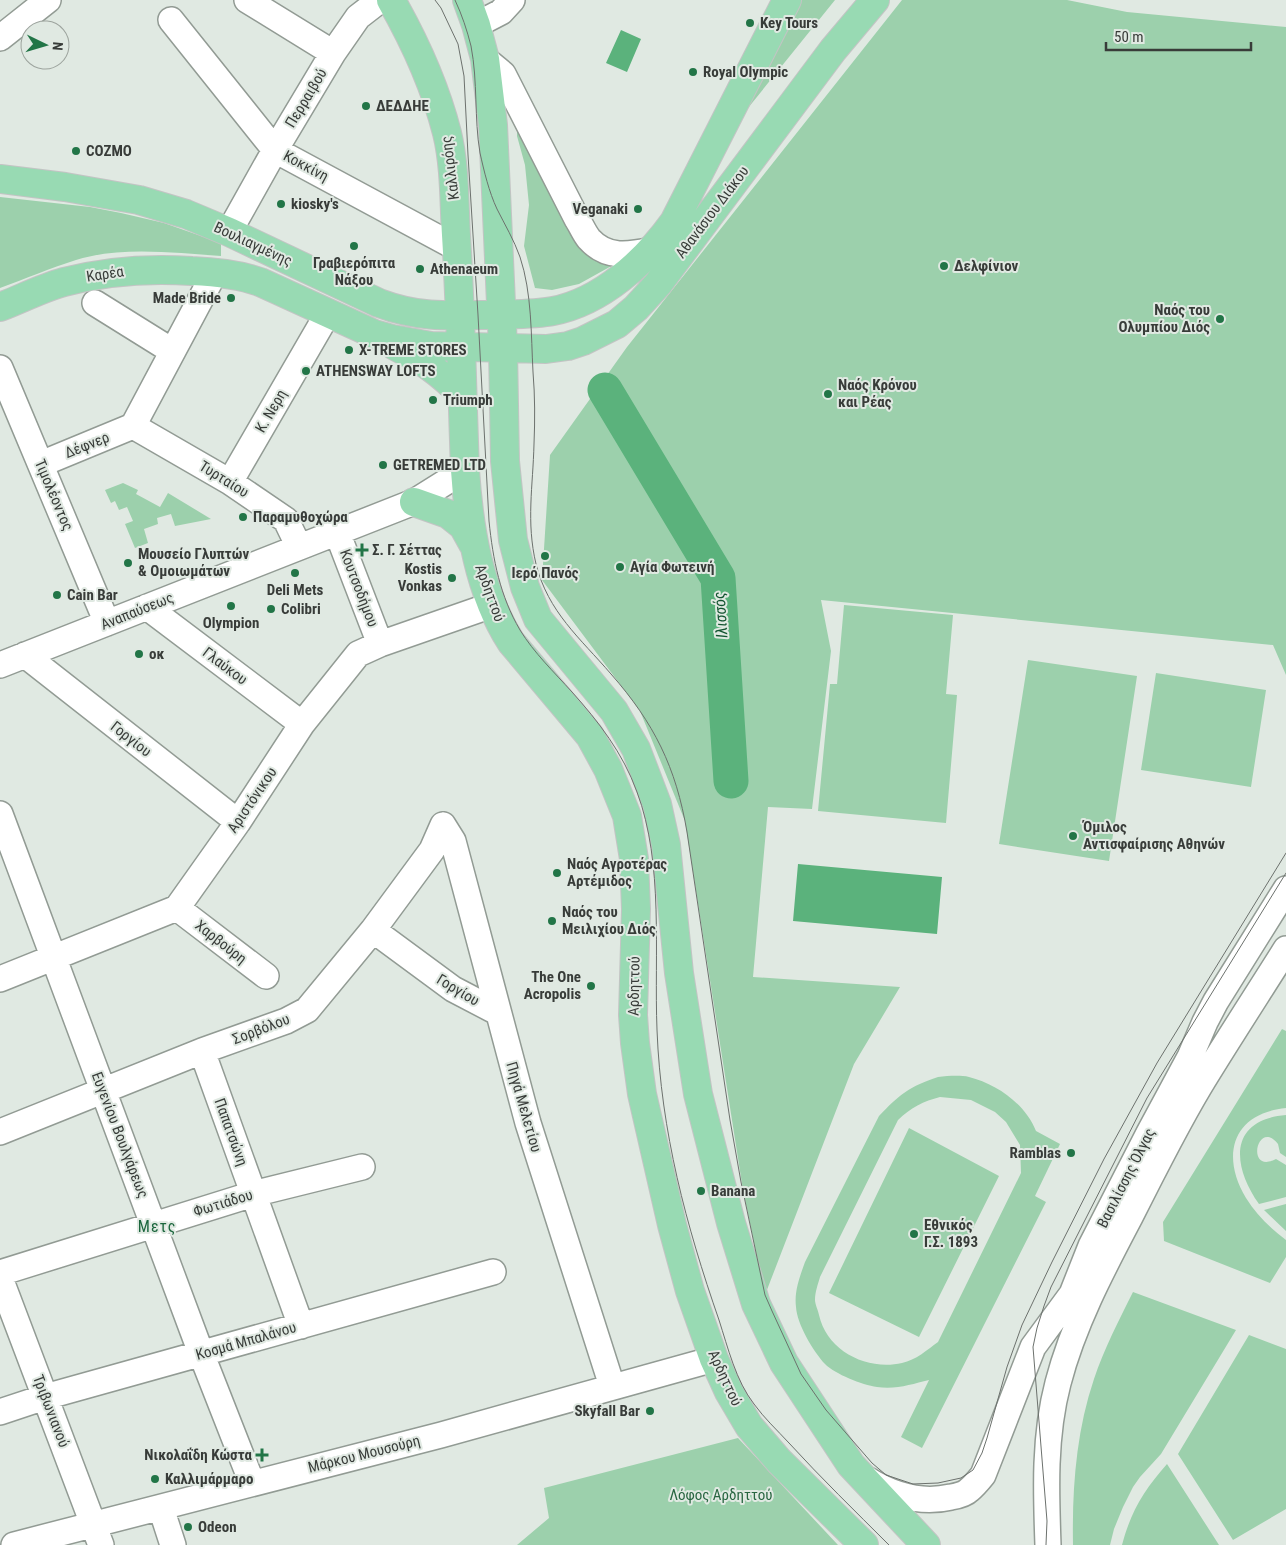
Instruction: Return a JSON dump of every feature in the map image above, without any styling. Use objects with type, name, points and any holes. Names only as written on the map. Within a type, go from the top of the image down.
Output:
[{"type":"main road","name":"Καλλιρόης","points":[[391,0],[412,37],[431,84],[447,133],[454,179],[461,347]]},
{"type":"main road","points":[[467,0],[485,59],[493,125],[502,314],[507,493],[513,540],[525,587],[538,618],[614,711],[636,748],[657,804],[666,846],[679,973],[698,1094],[731,1223],[756,1304],[784,1363],[851,1465],[926,1545]]},
{"type":"main road","name":"Αθανάσιου Διάκου","points":[[502,314],[553,311],[578,304],[614,282],[652,250],[663,238],[674,222],[787,0]]},
{"type":"main road","name":"Αθανάσιου Διάκου","points":[[503,348],[546,349],[568,346],[596,336],[617,324],[636,308],[658,284],[822,65],[875,0]]},
{"type":"main road","name":"Βουλιαγμένης","points":[[0,179],[65,187],[139,200],[186,214],[398,310],[417,314],[459,316],[502,314]]},
{"type":"main road","name":"Καρέα","points":[[0,307],[62,283],[128,270],[170,269],[215,272]]},
{"type":"main road","name":"Βουλιαγμένης","points":[[215,272],[260,282],[374,334],[431,346],[503,348]]},
{"type":"main road","points":[[374,334],[418,358],[446,378],[462,395]]},
{"type":"main road","name":"Αρδηττού","points":[[461,347],[468,504],[475,547],[492,604],[511,642],[576,718],[596,745],[626,816],[635,867],[634,1030],[642,1094],[672,1225],[690,1291],[714,1359],[726,1386],[749,1426],[779,1461],[864,1545]]},
{"type":"main road","points":[[414,502],[448,514],[463,526],[475,547]]},
{"type":"street","points":[[0,38],[48,0]]},
{"type":"street","points":[[247,0],[333,53]]},
{"type":"street","name":"Περραιβού","points":[[228,232],[333,53],[358,18],[380,0]]},
{"type":"street","points":[[476,25],[501,12],[512,0]]},
{"type":"street","name":"Κοκκίνη","points":[[171,20],[275,150],[457,248]]},
{"type":"street","points":[[485,59],[502,74],[588,238],[598,247],[620,254],[630,255],[652,250]]},
{"type":"street","points":[[133,426],[215,272]]},
{"type":"street","name":"Καρέα","points":[[94,303],[172,351]]},
{"type":"street","name":"Κ. Νερη","points":[[230,482],[328,313]]},
{"type":"street","name":"Τιμολέοντος","points":[[0,368],[107,623]]},
{"type":"street","name":"Τυρταίου","points":[[133,426],[230,482],[286,520],[299,547]]},
{"type":"street","name":"Δέφνερ","points":[[41,464],[133,426]]},
{"type":"street","name":"Αναπαύσεως","points":[[0,665],[414,502],[465,470]]},
{"type":"street","name":"Κουτσοδήμου","points":[[337,532],[380,644]]},
{"type":"street","name":"Αριστόνικου","points":[[177,908],[238,822],[302,724],[358,654],[380,644],[492,604]]},
{"type":"street","name":"Γλαύκου","points":[[147,607],[302,724]]},
{"type":"street","name":"Γοργίου","points":[[24,655],[238,822]]},
{"type":"street","name":"Ευγενίου Βουλγάρεως","points":[[0,817],[154,1224],[201,1354],[252,1483]]},
{"type":"street","name":"Σορβόλου","points":[[0,1132],[202,1051],[286,1021],[307,1010],[373,930],[432,850],[443,825]]},
{"type":"street","name":"Πηγά Μελετίου","points":[[443,825],[453,841],[528,1123],[612,1386]]},
{"type":"street","name":"Βασιλίσσης Όλγας","points":[[864,1478],[885,1490],[909,1497],[942,1500],[969,1491],[983,1475],[1034,1347],[1072,1294],[1092,1246],[1190,1057],[1205,1022],[1286,888]]},
{"type":"street","points":[[0,979],[177,908]]},
{"type":"street","name":"Χαρβούρη","points":[[177,908],[266,976]]},
{"type":"street","name":"Γοργίου","points":[[373,930],[453,989],[497,1012]]},
{"type":"street","name":"Βασιλίσσης Όλγας","points":[[1048,1545],[1046,1466],[1049,1434],[1058,1383],[1076,1327],[1110,1255],[1198,1088],[1286,949]]},
{"type":"street","name":"Παπατσώνη","points":[[202,1051],[301,1326]]},
{"type":"street","name":"Φωτιάδου","points":[[0,1273],[253,1194],[362,1167]]},
{"type":"street","name":"Κοσμά Μπαλάνου","points":[[0,1412],[45,1397],[493,1272]]},
{"type":"street","name":"Τριβωνιανού","points":[[0,1278],[97,1535]]},
{"type":"street","name":"Μάρκου Μουσούρη","points":[[14,1545],[97,1535],[161,1508],[441,1435],[714,1359]]},
{"type":"street","points":[[161,1508],[173,1545]]},
{"type":"green space","points":[[796,0],[835,0],[748,108],[744,106]]},
{"type":"green space","points":[[902,0],[1067,0],[1127,12],[1286,27],[1286,675],[1273,645],[821,600],[831,651],[812,809],[768,807],[753,977],[900,987],[854,1064],[765,1295],[743,1190],[685,821],[640,711],[542,580],[550,455],[627,347]]},
{"type":"green space","points":[[517,111],[615,264],[579,284],[552,290],[535,288],[524,246],[529,205],[525,165],[517,136]]},
{"type":"green space","points":[[0,197],[90,207],[164,223],[221,243],[221,256],[166,252],[111,253],[76,260],[0,288]]},
{"type":"green space","points":[[123,483],[138,490],[136,494],[160,507],[168,493],[211,519],[175,526],[171,514],[157,518],[158,524],[144,529],[148,543],[135,548],[125,524],[133,521],[127,507],[119,510],[115,501],[111,503],[105,490]]},
{"type":"green space","points":[[844,605],[953,615],[946,694],[957,695],[946,823],[818,811],[830,684],[837,684]]},
{"type":"green space","points":[[1028,660],[1137,676],[1109,861],[999,844]]},
{"type":"green space","points":[[1156,673],[1266,690],[1251,787],[1141,770]]},
{"type":"green space","points":[[1282,1029],[1286,1031],[1286,1108],[1268,1112],[1254,1118],[1243,1127],[1236,1139],[1233,1152],[1238,1182],[1246,1198],[1254,1210],[1274,1231],[1286,1240],[1286,1257],[1270,1283],[1164,1241],[1163,1222]]},
{"type":"green space","points":[[938,1077],[969,1077],[1000,1090],[1025,1112],[1036,1131],[1060,1144],[1035,1196],[1046,1202],[922,1448],[901,1437],[929,1380],[904,1386],[884,1388],[864,1384],[835,1372],[820,1359],[806,1337],[797,1314],[796,1295],[805,1262],[879,1116],[906,1092]],"holes":[[[940,1097],[971,1100],[995,1112],[1006,1122],[1020,1145],[1021,1173],[938,1342],[907,1362],[889,1365],[862,1361],[840,1348],[830,1339],[823,1328],[815,1300],[820,1277],[898,1120],[907,1112]]]},
{"type":"green space","points":[[1286,1115],[1286,1157],[1280,1153],[1278,1144],[1271,1138],[1264,1138],[1260,1142],[1257,1154],[1260,1160],[1266,1162],[1276,1159],[1286,1165],[1286,1197],[1259,1204],[1244,1175],[1240,1160],[1241,1147],[1245,1135],[1254,1126],[1267,1119]]},
{"type":"green space","name":"Εθνικός Γ.Σ. 1893","points":[[909,1128],[999,1176],[919,1337],[829,1293]]},
{"type":"green space","points":[[1286,1204],[1286,1231],[1264,1210]]},
{"type":"green space","points":[[1133,1292],[1236,1330],[1161,1454],[1133,1487],[1114,1529],[1110,1545],[1073,1545],[1074,1482],[1083,1419],[1098,1368]]},
{"type":"green space","points":[[1249,1335],[1286,1349],[1286,1509],[1233,1540],[1178,1454]]},
{"type":"green space","name":"Λόφος Αρδηττού","points":[[738,1438],[838,1545],[517,1545],[549,1518],[544,1488]]},
{"type":"green space","points":[[1167,1464],[1219,1545],[1122,1545],[1139,1502]]},
{"type":"shaded area","points":[[621,30],[641,39],[627,72],[606,63]]},
{"type":"shaded area","points":[[798,864],[942,877],[937,934],[793,921]]},
{"type":"waterway","name":"Ιλισσός","points":[[605,390],[718,578],[731,781]]},
{"type":"tram line","points":[[435,0],[441,8],[458,44],[464,76],[489,521],[495,564],[502,591],[520,630],[609,738],[625,764],[637,792],[651,849],[654,879],[659,1068],[670,1142],[677,1178],[696,1249],[737,1375],[748,1395],[766,1419],[889,1545]]},
{"type":"tram line","points":[[455,0],[471,46],[475,73],[478,140],[485,174],[494,202],[520,257],[527,285],[534,399],[531,533],[536,564],[548,596],[566,624],[626,692],[651,728],[669,766],[677,787],[687,832],[730,1120],[765,1295],[801,1374],[826,1410],[872,1463],[886,1475],[913,1484],[938,1483],[961,1478],[973,1470],[982,1453],[1007,1367],[1022,1325],[1104,1159],[1157,1063],[1286,853]]},
{"type":"tram line","points":[[1046,1545],[1047,1521],[1033,1347],[1044,1306],[1051,1287],[1147,1098],[1286,873]]},
{"type":"place","name":"Key Tours","points":[[750,23]]},
{"type":"place","name":"Royal Olympic","points":[[693,72]]},
{"type":"place","name":"ΔΕΔΔΗΕ","points":[[366,106]]},
{"type":"place","name":"COZMO","points":[[76,151]]},
{"type":"place","name":"kiosky's","points":[[281,204]]},
{"type":"place","name":"Veganaki","points":[[638,209]]},
{"type":"place","name":"Γραβιερόπιτα Νάξου","points":[[354,246]]},
{"type":"place","name":"Δελφίνιον","points":[[944,266]]},
{"type":"place","name":"Athenaeum","points":[[420,269]]},
{"type":"place","name":"Made Bride","points":[[231,298]]},
{"type":"place","name":"Ναός του Ολυμπίου Διός","points":[[1220,319]]},
{"type":"place","name":"X-TREME STORES","points":[[349,350]]},
{"type":"place","name":"ATHENSWAY LOFTS","points":[[306,371]]},
{"type":"place","name":"Ναός Κρόνου και Ρέας","points":[[828,394]]},
{"type":"place","name":"Triumph","points":[[433,400]]},
{"type":"place","name":"GETREMED LTD","points":[[383,465]]},
{"type":"place","name":"Παραμυθοχώρα","points":[[243,517]]},
{"type":"place","name":"Σ. Γ. Σέττας","points":[[362,550]]},
{"type":"place","name":"Ιερό Πανός","points":[[545,556]]},
{"type":"place","name":"Μουσείο Γλυπτών & Ομοιωμάτων","points":[[128,563]]},
{"type":"place","name":"Αγία Φωτεινή","points":[[620,567]]},
{"type":"place","name":"Deli Mets","points":[[295,573]]},
{"type":"place","name":"Kostis Vonkas","points":[[452,578]]},
{"type":"place","name":"Cain Bar","points":[[57,595]]},
{"type":"place","name":"Olympion","points":[[231,606]]},
{"type":"place","name":"Colibri","points":[[271,609]]},
{"type":"place","name":"οκ","points":[[139,654]]},
{"type":"place","name":"Όμιλος Αντισφαίρισης Αθηνών","points":[[1073,836]]},
{"type":"place","name":"Ναός Αγροτέρας Αρτέμιδος","points":[[557,873]]},
{"type":"place","name":"Ναός του Μειλιχίου Διός","points":[[552,921]]},
{"type":"place","name":"The One Acropolis","points":[[591,986]]},
{"type":"place","name":"Ramblas","points":[[1071,1153]]},
{"type":"place","name":"Banana","points":[[701,1191]]},
{"type":"place","name":"Εθνικός Γ.Σ. 1893","points":[[914,1234]]},
{"type":"place","name":"Skyfall Bar","points":[[650,1411]]},
{"type":"place","name":"Νικολαΐδη Κώστα","points":[[262,1455]]},
{"type":"place","name":"Καλλιμάρμαρο","points":[[155,1479]]},
{"type":"place","name":"Odeon","points":[[188,1527]]},
{"type":"district","name":"Μετς","points":[[157,1226]]}]
